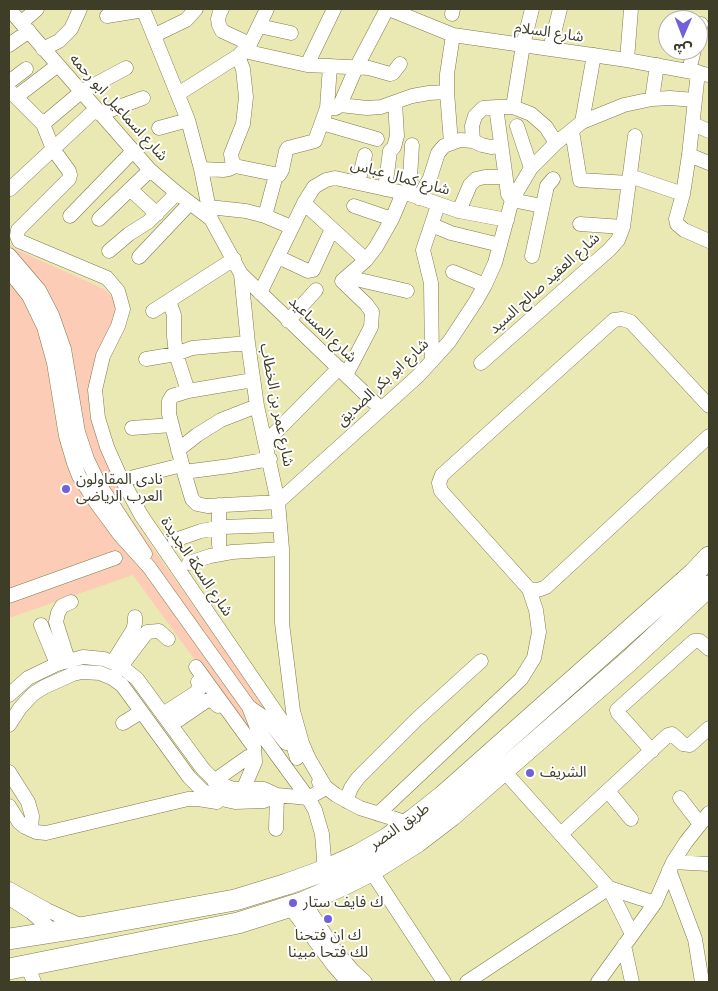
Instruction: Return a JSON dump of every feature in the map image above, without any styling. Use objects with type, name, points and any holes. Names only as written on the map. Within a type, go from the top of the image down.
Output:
[{"type":"highway","name":"طريق النصر","points":[[9,939],[235,900],[323,871],[358,855],[408,824],[443,796],[641,621],[709,557]]},
{"type":"highway","name":"طريق النصر","points":[[23,972],[264,916],[297,905],[371,871],[434,830],[504,771],[630,660],[709,586]]},
{"type":"street","name":"شارع اسماعيل ابو رحمه","points":[[9,9],[150,170],[190,203],[210,213]]},
{"type":"street","points":[[9,45],[25,27],[37,9]]},
{"type":"street","points":[[107,16],[144,9]]},
{"type":"street","name":"شارع عمر بن الخطاب","points":[[144,9],[188,120],[202,169],[210,213],[241,274],[257,406],[278,502],[282,550],[282,623],[293,711],[302,743],[326,788]]},
{"type":"street","points":[[155,36],[186,20],[196,9]]},
{"type":"street","points":[[178,94],[244,50],[267,9]]},
{"type":"street","points":[[307,65],[334,9]]},
{"type":"street","points":[[202,169],[224,170],[235,166],[276,175],[282,173],[288,148],[315,141],[322,123],[356,68],[388,9]]},
{"type":"street","name":"شارع السلام","points":[[388,9],[453,35],[699,72]]},
{"type":"street","points":[[514,107],[523,45],[532,9]]},
{"type":"street","points":[[550,49],[560,9]]},
{"type":"street","points":[[627,60],[631,9]]},
{"type":"street","points":[[219,10],[219,25],[222,31],[244,50],[307,65],[369,68],[392,74],[400,64]]},
{"type":"street","points":[[43,49],[59,41],[71,29],[75,11]]},
{"type":"street","points":[[259,26],[291,33]]},
{"type":"street","points":[[451,143],[447,74],[453,35]]},
{"type":"street","points":[[235,166],[231,154],[243,124],[246,97],[244,50]]},
{"type":"street","points":[[594,55],[577,126],[580,180],[629,180],[683,194]]},
{"type":"street","points":[[652,99],[657,65]]},
{"type":"street","points":[[53,149],[43,124],[12,94],[58,66]]},
{"type":"street","points":[[330,66],[334,106]]},
{"type":"street","points":[[43,124],[81,92],[126,68]]},
{"type":"street","points":[[9,82],[26,69]]},
{"type":"street","points":[[699,72],[689,156],[683,194],[676,219],[684,230],[709,241]]},
{"type":"street","points":[[334,106],[367,108],[430,93],[447,92]]},
{"type":"street","points":[[10,189],[98,111],[143,98]]},
{"type":"street","name":"شارع ابو بكر الصديق","points":[[278,502],[432,361],[449,342],[464,322],[495,263],[512,200],[531,168],[556,143],[577,126],[624,105],[652,99],[695,100]]},
{"type":"street","points":[[385,189],[390,151],[394,147],[397,136],[394,102]]},
{"type":"street","points":[[496,107],[504,177],[508,194],[512,200],[542,206]]},
{"type":"street","points":[[473,141],[472,126],[475,116],[483,108],[514,107],[531,114],[546,127],[556,143]]},
{"type":"street","points":[[159,128],[188,120]]},
{"type":"street","points":[[322,123],[377,139]]},
{"type":"street","points":[[693,124],[709,131]]},
{"type":"street","points":[[517,126],[531,168]]},
{"type":"street","name":"شارع العقيد صالح السيد","points":[[481,363],[618,240],[623,227],[635,136]]},
{"type":"street","points":[[345,279],[366,260],[410,195],[430,178],[438,153],[444,146],[460,140],[473,141],[491,147],[501,146]]},
{"type":"street","points":[[410,195],[412,145]]},
{"type":"street","name":"شارع السكة الجديدة","points":[[53,149],[69,171],[69,180],[18,230],[17,236],[19,241],[107,278],[118,291],[123,309],[118,326],[102,356],[95,390],[98,418],[107,447],[118,474],[141,515],[282,721],[292,740],[297,758]]},
{"type":"street","points":[[70,216],[133,151]]},
{"type":"street","points":[[358,183],[365,155]]},
{"type":"street","points":[[689,156],[709,163]]},
{"type":"street","points":[[99,219],[150,170]]},
{"type":"street","points":[[264,216],[276,175]]},
{"type":"street","points":[[458,211],[470,185],[476,179],[504,177]]},
{"type":"street","name":"شارع كمال عباس","points":[[260,293],[304,202],[314,188],[326,180],[335,178],[358,183],[410,195],[458,211],[507,220]]},
{"type":"street","points":[[532,256],[547,186],[553,179]]},
{"type":"street","points":[[130,189],[157,214]]},
{"type":"street","points":[[109,251],[157,214],[177,193]]},
{"type":"street","points":[[304,202],[366,260]]},
{"type":"street","points":[[139,257],[190,203]]},
{"type":"street","points":[[432,361],[431,283],[424,250],[438,204]]},
{"type":"street","points":[[354,206],[392,220]]},
{"type":"street","points":[[210,213],[246,211],[291,227]]},
{"type":"street","points":[[580,224],[623,227]]},
{"type":"street","points":[[432,225],[500,245]]},
{"type":"street","points":[[278,257],[308,271],[313,270],[332,229]]},
{"type":"street","points":[[9,255],[34,293],[54,363],[68,443],[80,476],[120,535],[149,567],[249,707],[258,728],[308,798],[315,810],[322,834],[323,871]]},
{"type":"street","points":[[153,311],[234,259]]},
{"type":"street","points":[[9,271],[34,293]]},
{"type":"street","points":[[452,272],[485,285]]},
{"type":"street","name":"شارع المساعيد","points":[[241,274],[381,408]]},
{"type":"street","points":[[345,279],[407,290]]},
{"type":"street","points":[[266,442],[343,372],[371,327],[372,312],[345,279]]},
{"type":"street","points":[[288,321],[316,290]]},
{"type":"street","points":[[169,301],[174,315],[176,354],[188,391]]},
{"type":"street","points":[[378,814],[521,679],[534,658],[539,632],[536,610],[529,589],[441,491],[439,483],[442,475],[614,320],[622,319],[631,322],[709,406]]},
{"type":"street","points":[[146,359],[176,354],[192,348],[248,343]]},
{"type":"street","points":[[253,380],[188,391],[172,396],[169,401],[169,414],[182,468],[192,498],[197,504],[219,505],[278,502]]},
{"type":"street","points":[[178,450],[221,420],[257,406]]},
{"type":"street","points":[[132,428],[172,425]]},
{"type":"street","points":[[529,589],[538,590],[546,587],[709,436]]},
{"type":"street","points":[[134,477],[182,468],[230,466],[270,459]]},
{"type":"street","points":[[219,505],[219,545]]},
{"type":"street","points":[[175,540],[201,530],[218,527],[280,525]]},
{"type":"street","points":[[189,564],[210,556],[232,552],[282,550]]},
{"type":"street","points":[[9,596],[115,558]]},
{"type":"street","points":[[62,662],[56,618],[62,606],[71,602]]},
{"type":"street","points":[[112,678],[133,630],[135,617]]},
{"type":"street","points":[[41,625],[62,662]]},
{"type":"street","points":[[117,664],[147,632],[159,631],[168,638]]},
{"type":"street","points":[[652,750],[617,710],[694,641],[700,640],[709,649]]},
{"type":"street","points":[[9,725],[12,695],[34,674],[62,662],[82,657],[94,657],[117,664],[137,679],[212,779],[228,788],[250,794],[264,801],[277,795],[308,798],[326,788]]},
{"type":"street","points":[[346,801],[351,788],[358,778],[418,719],[482,661]]},
{"type":"street","points":[[196,667],[254,748],[255,762],[250,794]]},
{"type":"street","points":[[12,695],[33,694],[73,674],[100,673],[112,678],[127,691],[194,784],[209,794],[235,802],[250,794]]},
{"type":"street","points":[[167,720],[197,692],[200,688],[198,682]]},
{"type":"street","points":[[167,720],[206,701],[212,700],[218,706]]},
{"type":"street","points":[[249,707],[262,715],[273,726],[308,771],[326,788],[360,808],[408,824]]},
{"type":"street","points":[[123,722],[141,712]]},
{"type":"street","points":[[561,834],[670,734],[682,744],[690,745],[709,728]]},
{"type":"street","points":[[178,793],[194,784],[212,779],[248,757]]},
{"type":"street","points":[[504,771],[609,888],[628,939],[632,982]]},
{"type":"street","points":[[9,772],[28,802],[32,816],[31,830]]},
{"type":"street","points":[[608,791],[631,819]]},
{"type":"street","points":[[276,829],[277,795]]},
{"type":"street","points":[[598,982],[655,903],[671,866],[705,819],[680,798]]},
{"type":"street","points":[[11,814],[22,825],[41,833],[188,799],[220,803],[224,800]]},
{"type":"street","points":[[671,866],[709,864]]},
{"type":"street","points":[[671,866],[695,939],[702,982]]},
{"type":"street","points":[[371,871],[444,982]]},
{"type":"street","points":[[609,888],[655,903]]},
{"type":"street","points":[[467,982],[609,888]]},
{"type":"street","points":[[9,889],[16,902],[39,918],[54,932]]},
{"type":"street","points":[[16,902],[86,927]]},
{"type":"street","points":[[297,905],[334,966],[348,982]]},
{"type":"street","points":[[297,905],[352,971],[365,982]]},
{"type":"shaded area","name":"نادى المقاولون العرب الرياضى","points":[[9,243],[15,249],[104,289],[117,305],[94,382],[128,496],[120,502],[282,730],[258,747],[133,575],[9,618]]},
{"type":"place","name":"نادى المقاولون العرب الرياضى","points":[[66,489]]},
{"type":"place","name":"الشريف","points":[[530,773]]},
{"type":"place","name":"ك فايف ستار","points":[[293,903]]},
{"type":"place","name":"ك ان فتحنا لك فتحا مبينا","points":[[328,919]]}]
